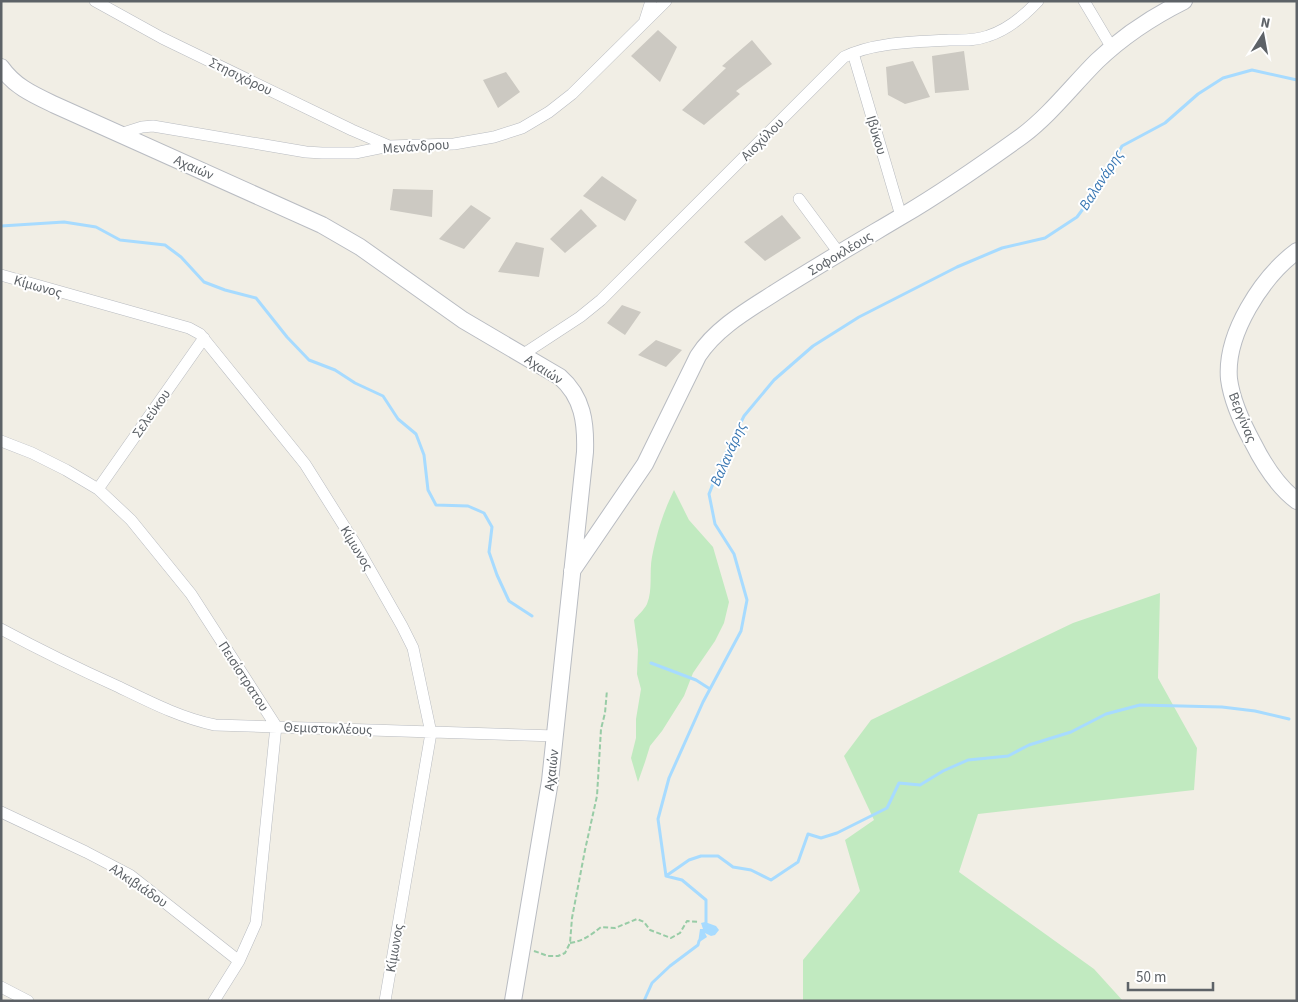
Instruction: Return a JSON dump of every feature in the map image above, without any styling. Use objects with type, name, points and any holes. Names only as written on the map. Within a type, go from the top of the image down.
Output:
[{"type":"main road","name":"Σοφοκλέους","points":[[571,573],[645,464],[694,364],[707,344],[727,326],[752,308],[901,216],[1030,130],[1112,48],[1152,19],[1184,1]]},
{"type":"main road","name":"Αχαιών","points":[[1,67],[13,81],[29,92],[338,233],[376,258],[435,302],[560,377],[576,396],[583,417],[585,452],[571,573],[556,736],[513,1001]]},
{"type":"main road","name":"Βεργίνας","points":[[1297,251],[1276,271],[1251,304],[1235,338],[1230,354],[1229,371],[1236,408],[1255,447],[1274,479],[1297,501]]},
{"type":"street","name":"Στησιχόρου","points":[[95,1],[170,42],[389,146]]},
{"type":"street","points":[[643,24],[652,1]]},
{"type":"street","name":"Μενάνδρου","points":[[120,134],[142,127],[153,126],[306,152],[322,153],[355,153],[389,146],[466,142],[494,137],[522,128],[549,112],[572,94],[666,1]]},
{"type":"street","name":"Αισχύλου","points":[[522,355],[580,317],[602,300],[831,68],[844,58],[867,48],[981,38],[1015,22],[1038,1]]},
{"type":"street","points":[[1084,1],[1112,48]]},
{"type":"street","name":"Ιβύκου","points":[[853,53],[901,216]]},
{"type":"street","points":[[799,199],[839,253]]},
{"type":"street","name":"Κίμωνος","points":[[1,275],[189,328],[204,338],[300,457],[356,545],[397,616],[413,648],[431,733],[385,1001]]},
{"type":"street","name":"Σελεύκου","points":[[98,489],[204,338]]},
{"type":"street","name":"Πεισίστρατου","points":[[1,441],[66,470],[98,489],[131,520],[191,594],[276,726],[256,923],[239,961],[214,1001]]},
{"type":"street","name":"Θεμιστοκλέους","points":[[1,629],[40,651],[194,721],[215,725],[556,736]]},
{"type":"street","name":"Αλκιβιάδου","points":[[1,812],[130,875],[239,961]]},
{"type":"street","points":[[1,987],[28,1001]]},
{"type":"path","points":[[524,941],[532,950],[548,956],[558,956],[565,953],[570,943],[572,918],[597,796],[601,729],[605,713],[607,690]]},
{"type":"path","points":[[570,943],[580,942],[601,927],[615,928],[637,919],[644,922],[650,930],[671,938],[680,933],[686,921],[699,922]]},
{"type":"green space","points":[[674,490],[689,520],[713,547],[729,602],[724,623],[715,641],[693,673],[684,696],[650,746],[638,782],[631,758],[636,738],[636,719],[641,689],[637,674],[638,650],[634,620],[646,606],[649,599],[651,563],[654,548],[658,531]]},
{"type":"green space","points":[[1160,593],[1158,678],[1197,748],[1194,790],[978,814],[959,872],[1094,969],[1123,1001],[803,1001],[803,960],[860,891],[845,840],[874,820],[844,756],[871,720],[1073,623]]},
{"type":"water","points":[[705,922],[716,926],[719,930],[715,935],[711,936],[705,933],[707,937],[698,943],[700,929],[703,929],[701,923]]},
{"type":"building","points":[[658,30],[677,47],[660,82],[631,56]]},
{"type":"building","points":[[752,40],[772,64],[736,91],[740,94],[704,125],[682,110],[726,68],[722,66]]},
{"type":"building","points":[[964,51],[969,90],[935,93],[932,56]]},
{"type":"building","points":[[913,61],[930,97],[905,104],[888,95],[886,67]]},
{"type":"building","points":[[506,72],[520,92],[498,108],[483,80]]},
{"type":"building","points":[[602,176],[637,200],[625,221],[583,196]]},
{"type":"building","points":[[393,189],[433,190],[432,217],[390,210]]},
{"type":"building","points":[[471,205],[491,218],[464,249],[439,239]]},
{"type":"building","points":[[581,209],[597,226],[565,253],[550,239]]},
{"type":"building","points":[[782,215],[801,238],[765,261],[744,242]]},
{"type":"building","points":[[516,242],[544,248],[539,277],[498,272]]},
{"type":"building","points":[[622,305],[641,312],[625,335],[607,323]]},
{"type":"building","points":[[656,340],[682,350],[666,367],[638,355]]},
{"type":"waterway","name":"Βαλανάρης","points":[[706,926],[706,900],[682,880],[666,876],[658,819],[669,778],[703,702],[741,631],[747,600],[734,554],[715,524],[709,494],[722,461],[744,416],[774,380],[813,346],[859,317],[957,267],[1002,248],[1045,238],[1077,217],[1100,186],[1122,146],[1165,123],[1198,94],[1223,78],[1252,70],[1297,80]]},
{"type":"waterway","points":[[1,226],[64,222],[96,227],[120,240],[165,245],[181,257],[204,282],[256,298],[287,337],[309,360],[335,370],[355,383],[383,396],[398,419],[416,434],[424,455],[428,490],[436,505],[468,506],[484,513],[492,527],[489,552],[509,601],[532,616]]},
{"type":"waterway","points":[[651,663],[696,680],[710,689]]},
{"type":"waterway","points":[[666,876],[689,860],[701,856],[718,856],[733,867],[751,870],[771,880],[798,862],[808,834],[821,838],[837,833],[887,808],[899,783],[920,785],[943,771],[968,760],[1008,756],[1029,745],[1071,732],[1106,714],[1140,705],[1222,707],[1255,711],[1289,719]]},
{"type":"waterway","name":"Βαλανάρης","points":[[644,1001],[652,983],[670,966],[698,945],[699,941]]}]
